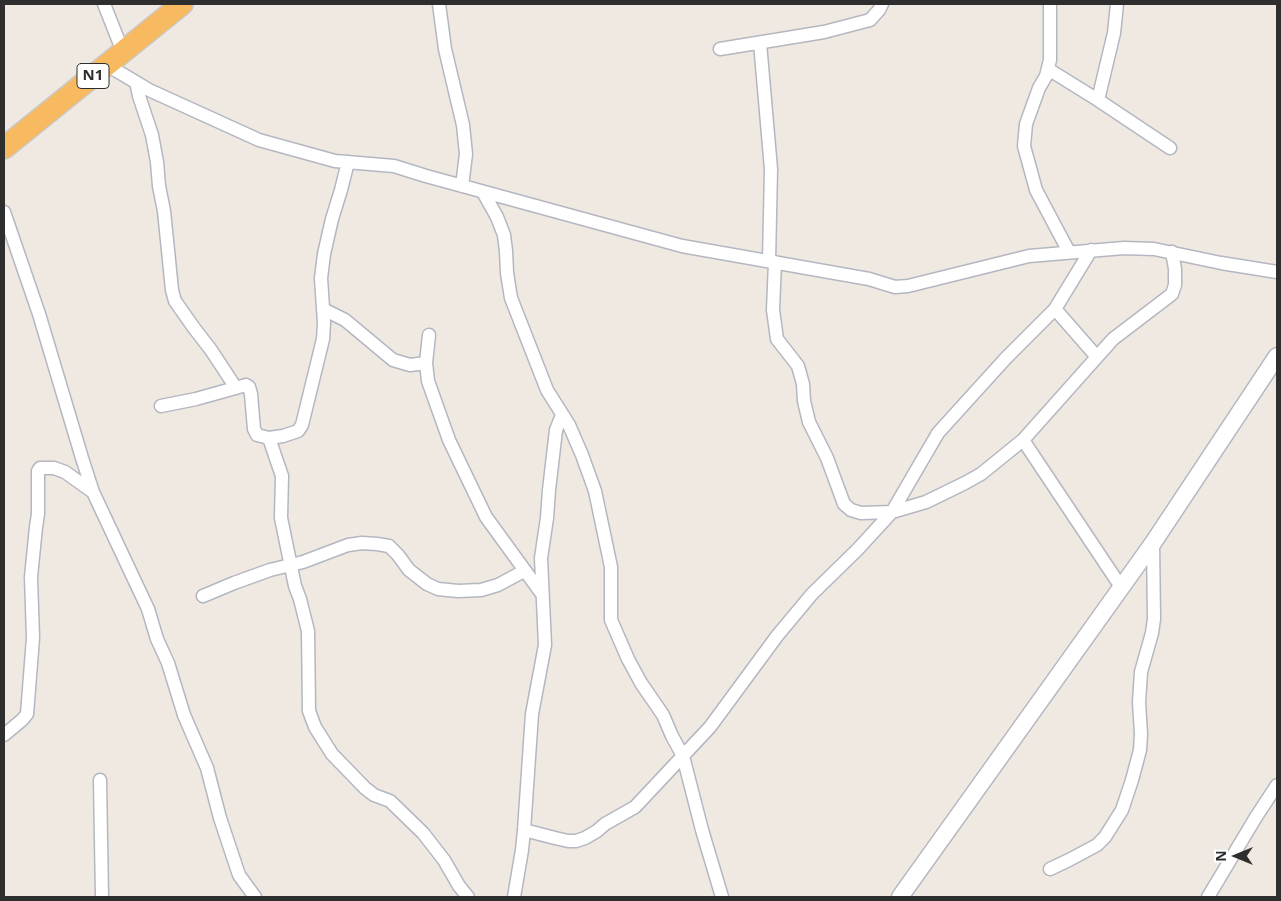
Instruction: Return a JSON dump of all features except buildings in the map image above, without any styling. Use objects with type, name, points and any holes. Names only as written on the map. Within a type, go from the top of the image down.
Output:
[{"type":"highway","name":"N1","points":[[4,148],[182,4]]},
{"type":"street","points":[[104,4],[115,58],[136,82],[149,90],[259,140],[334,161],[394,166],[682,246],[869,279],[895,287],[908,286],[1029,256],[1124,248],[1154,249],[1277,272]]},
{"type":"street","points":[[439,4],[445,49],[463,125],[466,154],[462,186]]},
{"type":"street","points":[[720,49],[824,32],[870,20],[882,4]]},
{"type":"street","points":[[1050,4],[1050,60],[1026,124],[1024,146],[1036,190],[1069,252]]},
{"type":"street","points":[[1098,100],[1114,34],[1117,4]]},
{"type":"street","points":[[760,43],[771,169],[772,310],[777,338],[798,366],[809,422],[827,458],[844,504],[852,510],[861,513],[892,512],[926,502],[981,474],[1023,440],[1114,339],[1172,294],[1176,285],[1172,252]]},
{"type":"street","points":[[1048,69],[1170,148]]},
{"type":"street","points":[[136,82],[152,135],[157,162],[172,290],[175,301],[236,388]]},
{"type":"street","points":[[160,406],[196,399],[246,385],[249,387],[254,429],[257,435],[269,438],[293,433],[302,426],[323,339],[321,278],[324,254],[348,162]]},
{"type":"street","points":[[483,192],[497,217],[504,235],[511,298],[547,390],[569,425],[582,455],[594,491],[611,567],[611,620],[628,659],[641,683],[663,715],[683,756],[722,897]]},
{"type":"street","points":[[4,212],[39,314],[93,492],[148,609],[157,639],[168,663],[184,715],[207,768],[220,818],[239,875],[255,897]]},
{"type":"street","points":[[524,830],[568,841],[576,841],[585,838],[635,807],[710,727],[777,636],[812,594],[858,549],[892,512],[938,433],[1006,358],[1055,309],[1091,250]]},
{"type":"street","points":[[323,309],[345,320],[393,360],[410,365],[426,363]]},
{"type":"street","points":[[1055,309],[1097,357]]},
{"type":"street","points":[[429,335],[426,363],[428,381],[453,448],[486,517],[542,594]]},
{"type":"street","points":[[900,897],[1153,543],[1277,356]]},
{"type":"street","points":[[514,897],[524,830],[532,714],[544,645],[541,558],[556,430],[562,415]]},
{"type":"street","points":[[269,438],[282,476],[282,518],[295,586],[308,631],[309,711],[315,727],[332,754],[365,788],[374,795],[390,801],[423,833],[444,860],[468,897]]},
{"type":"street","points":[[1023,440],[1122,587]]},
{"type":"street","points":[[4,735],[27,714],[33,638],[31,577],[38,514],[38,472],[40,468],[54,468],[66,472],[93,492]]},
{"type":"street","points":[[203,596],[270,570],[291,565],[348,545],[362,543],[388,546],[398,555],[408,570],[427,584],[438,589],[458,592],[481,590],[498,585],[524,571]]},
{"type":"street","points":[[1050,868],[1097,845],[1105,837],[1122,810],[1132,780],[1140,750],[1139,702],[1141,672],[1154,619],[1153,543]]},
{"type":"street","points":[[100,780],[102,897]]},
{"type":"street","points":[[1208,897],[1277,786]]}]
